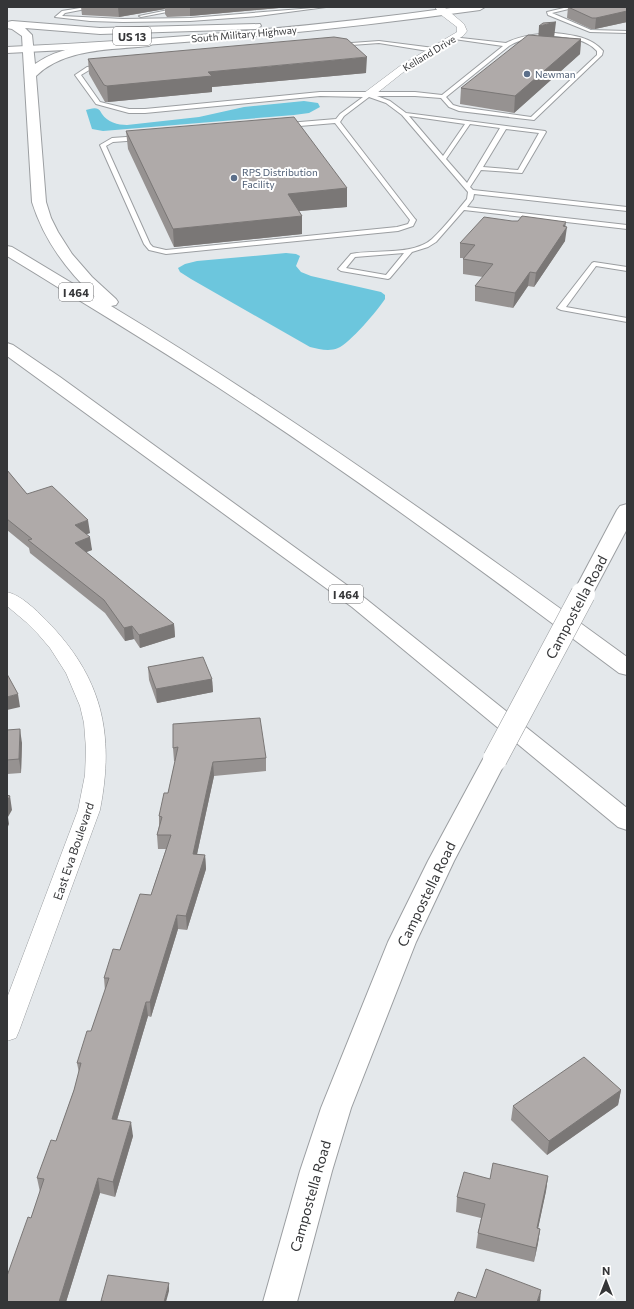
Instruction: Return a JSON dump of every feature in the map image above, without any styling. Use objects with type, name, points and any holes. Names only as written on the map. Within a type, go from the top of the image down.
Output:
[{"type":"main road","name":"South Military Highway","points":[[7,50],[28,45],[256,26],[426,7]]},
{"type":"main road","name":"South Military Highway","points":[[7,43],[28,45],[181,40],[340,25],[441,10],[480,7]]},
{"type":"main road","points":[[7,24],[100,31],[256,26]]},
{"type":"main road","points":[[7,24],[22,30],[28,35],[39,202],[43,218],[50,234],[64,255],[84,278],[144,334]]},
{"type":"main road","points":[[30,75],[34,69],[42,64],[54,58],[75,52],[181,40]]},
{"type":"main road","name":"I 464","points":[[7,250],[222,382],[351,469],[627,668]]},
{"type":"main road","name":"I 464","points":[[7,350],[54,380],[359,603],[627,821]]},
{"type":"main road","name":"Campostella Road","points":[[280,1302],[316,1172],[336,1108],[399,949],[440,861],[627,510]]},
{"type":"street","name":"Kelland Drive","points":[[368,95],[404,68],[454,38],[462,31],[461,26],[441,10]]},
{"type":"street","name":"East Eva Boulevard","points":[[7,1031],[89,810],[95,784],[96,740],[91,708],[75,671],[58,645],[33,618],[12,607]]},
{"type":"lane","points":[[94,7],[64,12],[57,17],[113,21],[171,20],[324,7]]},
{"type":"lane","points":[[113,21],[191,7]]},
{"type":"lane","points":[[575,7],[549,12],[550,14],[590,31],[627,32]]},
{"type":"lane","points":[[108,65],[91,67],[80,72],[78,75],[98,103],[129,111],[145,111],[320,94],[415,94],[444,97],[512,41],[531,37],[563,36],[594,43],[600,51],[599,55],[532,119],[459,109],[451,106],[444,97]]},
{"type":"lane","points":[[454,38],[507,45]]},
{"type":"lane","points":[[334,45],[379,42],[434,50]]},
{"type":"lane","points":[[368,95],[388,102],[404,114],[469,189],[627,209]]},
{"type":"lane","points":[[283,126],[337,121],[342,115],[368,95]]},
{"type":"lane","points":[[404,114],[543,132],[520,172],[479,168]]},
{"type":"lane","points":[[151,137],[112,140],[104,145],[147,244],[151,249],[166,252],[398,229],[411,225],[413,220],[337,121]]},
{"type":"lane","points":[[443,160],[468,122]]},
{"type":"lane","points":[[410,250],[388,277],[341,269],[353,255],[410,250],[427,245],[434,241],[470,199],[469,189],[479,168],[504,127]]},
{"type":"lane","points":[[462,208],[627,228]]},
{"type":"lane","points":[[627,269],[594,264],[561,308],[627,320]]},
{"type":"water","points":[[304,101],[318,103],[320,107],[309,113],[294,115],[103,131],[92,129],[86,110],[97,108],[104,117],[110,121],[116,124],[127,125],[199,117],[244,107]]},
{"type":"water","points":[[286,253],[300,256],[296,266],[301,272],[311,276],[381,292],[385,295],[385,299],[363,326],[343,345],[335,349],[320,349],[310,347],[191,279],[180,272],[178,268],[185,264],[197,261]]},
{"type":"building","points":[[568,7],[627,7],[627,11],[592,18]]},
{"type":"building","points":[[556,22],[539,26],[543,23]]},
{"type":"building","points":[[528,35],[581,39],[515,96],[461,88]]},
{"type":"building","points":[[334,37],[347,39],[367,57],[208,72],[212,76],[107,86],[104,85],[88,59]]},
{"type":"building","name":"RPS Distribution Facility","points":[[294,117],[347,188],[288,194],[302,216],[173,229],[126,131]]},
{"type":"building","points":[[522,216],[566,222],[563,226],[567,227],[536,273],[530,272],[515,293],[475,286],[493,264],[463,259],[475,245],[460,243],[484,217],[518,221]]},
{"type":"building","points":[[7,470],[27,494],[52,486],[88,520],[75,525],[90,537],[75,543],[174,624],[139,635],[132,626],[124,628],[104,600],[28,540],[32,539],[7,519]]},
{"type":"building","points":[[203,657],[212,679],[156,689],[148,667]]},
{"type":"building","points":[[7,674],[18,694],[7,697]]},
{"type":"building","points":[[260,718],[266,758],[213,762],[193,854],[205,855],[186,916],[177,915],[150,1002],[146,1002],[112,1119],[131,1122],[113,1182],[98,1178],[59,1302],[7,1302],[7,1276],[28,1217],[31,1218],[44,1179],[37,1178],[51,1140],[56,1141],[74,1090],[81,1063],[77,1063],[87,1031],[91,1031],[109,978],[104,978],[113,949],[120,950],[140,894],[151,895],[171,835],[157,835],[162,817],[159,816],[164,793],[168,793],[178,747],[173,748],[173,724]]},
{"type":"building","points":[[20,729],[19,759],[7,760],[7,730]]},
{"type":"building","points":[[584,1057],[621,1090],[549,1141],[513,1106]]},
{"type":"building","points":[[493,1163],[548,1176],[537,1228],[540,1229],[536,1248],[478,1233],[485,1204],[457,1197],[464,1172],[490,1179]]},
{"type":"building","points":[[486,1269],[541,1290],[537,1302],[454,1302],[458,1292],[476,1298]]},
{"type":"building","points":[[108,1275],[169,1283],[164,1302],[101,1301]]},
{"type":"place","name":"Newman","points":[[527,74]]},
{"type":"place","name":"RPS Distribution Facility","points":[[234,178]]}]
